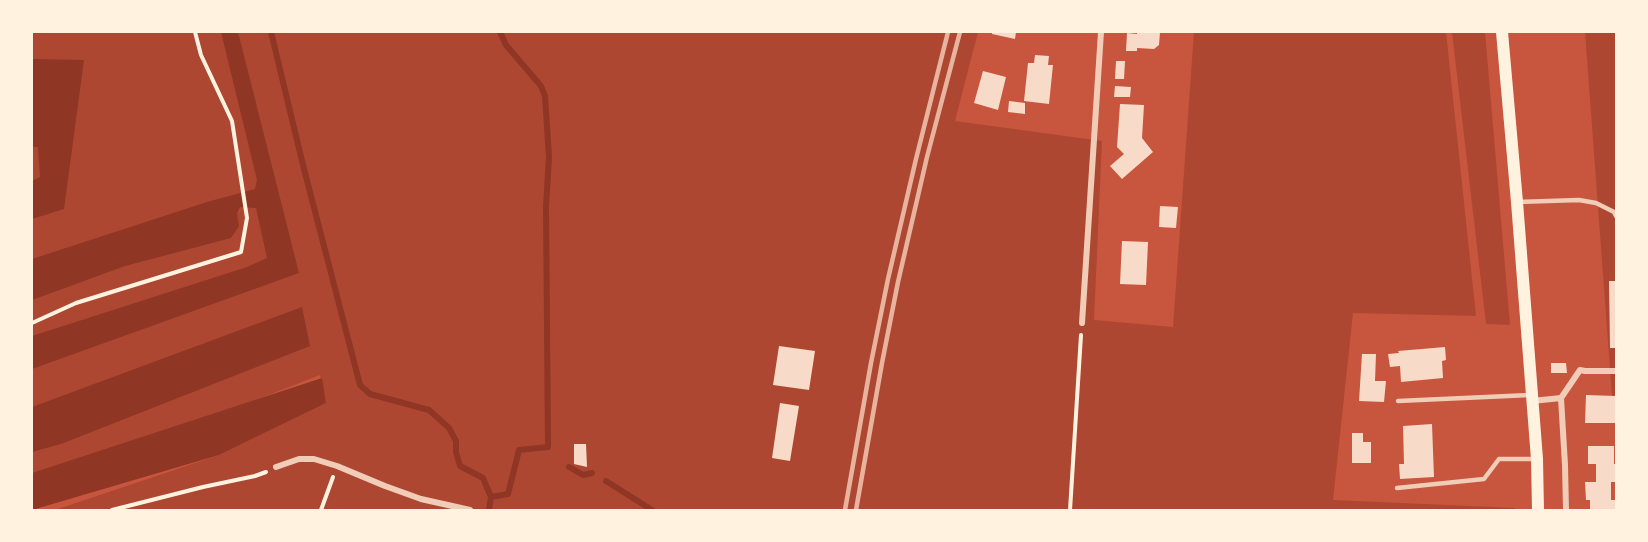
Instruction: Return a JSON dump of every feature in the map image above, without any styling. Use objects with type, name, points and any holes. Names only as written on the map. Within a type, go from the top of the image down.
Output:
[{"type":"main road","points":[[1502,32],[1537,459],[1538,510]]},
{"type":"street","points":[[1082,323],[1101,32]]},
{"type":"street","points":[[1566,510],[1561,399],[1580,370],[1617,371]]},
{"type":"street","points":[[1532,398],[1561,399]]},
{"type":"street","points":[[276,467],[299,459],[314,459],[421,499],[470,510]]},
{"type":"lane","points":[[1517,202],[1579,200],[1596,203],[1614,212],[1617,216]]},
{"type":"lane","points":[[1398,401],[1532,398]]},
{"type":"lane","points":[[1396,488],[1484,479],[1499,459],[1537,459]]},
{"type":"path","points":[[32,323],[76,303],[241,252],[247,218],[232,121],[201,55],[195,32]]},
{"type":"path","points":[[1070,510],[1082,323]]},
{"type":"path","points":[[321,510],[337,466]]},
{"type":"path","points":[[112,510],[255,476],[276,467]]},
{"type":"shaded area","points":[[32,32],[978,32],[955,121],[1102,141],[1094,320],[1173,327],[1194,32],[1446,32],[1476,316],[1353,313],[1333,500],[1515,508],[1515,510],[55,510],[219,455],[326,403],[320,375],[32,487]]},
{"type":"shaded area","points":[[221,32],[238,32],[299,273],[32,369],[32,336],[247,267],[267,258],[256,208],[240,207],[237,213],[239,226],[231,238],[125,266],[32,300],[32,259],[207,202],[255,189],[257,180]]},
{"type":"shaded area","points":[[1452,32],[1485,32],[1510,325],[1486,324]]},
{"type":"shaded area","points":[[1585,32],[1616,32],[1616,409],[1613,409]]},
{"type":"shaded area","points":[[32,59],[84,60],[64,209],[32,219],[32,181],[40,177],[38,147],[32,147]]},
{"type":"shaded area","points":[[302,307],[310,346],[61,444],[32,452],[32,407]]},
{"type":"shaded area","points":[[322,378],[326,403],[219,455],[32,510],[32,473]]},
{"type":"building","points":[[992,32],[1016,32],[1015,39],[992,34]]},
{"type":"building","points":[[1137,32],[1160,32],[1159,45],[1154,49],[1137,48],[1137,51],[1126,51],[1127,33],[1137,34]]},
{"type":"building","points":[[1035,55],[1049,56],[1048,65],[1053,65],[1049,104],[1024,101],[1028,63],[1034,63]]},
{"type":"building","points":[[1116,61],[1125,61],[1124,79],[1115,79]]},
{"type":"building","points":[[983,71],[1006,77],[998,110],[974,103]]},
{"type":"building","points":[[1115,86],[1131,87],[1130,97],[1114,97]]},
{"type":"building","points":[[1009,101],[1025,103],[1025,114],[1008,112]]},
{"type":"building","points":[[1120,104],[1144,105],[1142,138],[1153,152],[1122,179],[1110,166],[1124,154],[1117,147]]},
{"type":"building","points":[[1160,206],[1178,207],[1176,228],[1159,227]]},
{"type":"building","points":[[1122,241],[1148,242],[1146,285],[1120,284]]},
{"type":"building","points":[[1609,281],[1616,281],[1616,348],[1610,348]]},
{"type":"building","points":[[779,346],[815,351],[809,390],[773,385]]},
{"type":"building","points":[[1445,347],[1446,360],[1442,361],[1443,378],[1401,382],[1400,366],[1390,367],[1388,354]]},
{"type":"building","points":[[1362,354],[1376,354],[1375,381],[1386,381],[1384,402],[1359,401]]},
{"type":"building","points":[[1551,363],[1566,363],[1567,373],[1551,373]]},
{"type":"building","points":[[1586,395],[1616,396],[1616,423],[1585,423]]},
{"type":"building","points":[[780,403],[799,406],[790,461],[772,458]]},
{"type":"building","points":[[1432,424],[1434,477],[1400,479],[1399,464],[1404,464],[1403,426]]},
{"type":"building","points":[[1352,433],[1363,433],[1363,442],[1371,442],[1371,463],[1352,463]]},
{"type":"building","points":[[574,444],[586,444],[587,467],[574,464]]},
{"type":"building","points":[[1588,446],[1614,446],[1616,482],[1611,482],[1611,500],[1615,500],[1616,510],[1590,510],[1590,500],[1586,500],[1585,482],[1596,482],[1596,464],[1588,464]]},
{"type":"waterway","points":[[271,32],[360,385],[370,394],[429,410],[449,428],[456,441],[460,466],[483,478],[491,497],[489,510]]},
{"type":"waterway","points":[[491,497],[508,494],[519,450],[548,447],[546,207],[549,157],[545,96],[541,86],[506,45],[500,32]]},
{"type":"waterway","points":[[569,467],[583,475],[592,473]]},
{"type":"waterway","points":[[606,481],[652,510]]},
{"type":"railway","points":[[845,510],[888,279],[948,32]]},
{"type":"railway","points":[[856,510],[898,282],[927,157],[960,32]]}]
